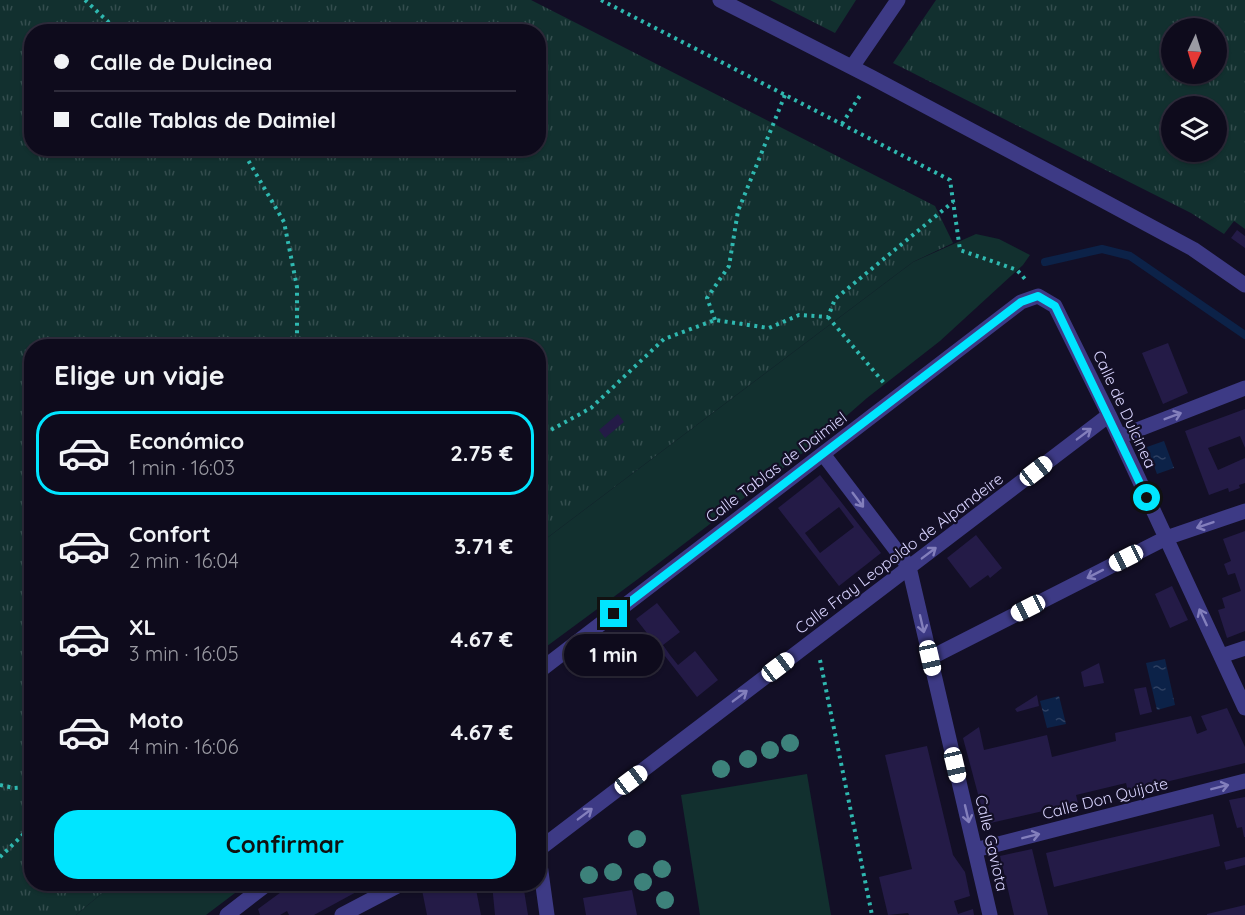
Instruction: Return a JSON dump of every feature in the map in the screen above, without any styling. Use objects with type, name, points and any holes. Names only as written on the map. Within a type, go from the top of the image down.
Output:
[{"type":"street","points":[[720,0],[852,67],[1193,249],[1245,285]]},
{"type":"street","points":[[852,67],[898,0]]},
{"type":"street","name":"Calle Tablas de Daimiel","points":[[546,666],[1021,302],[1038,296]]},
{"type":"street","name":"Calle de Dulcinea","points":[[1038,296],[1055,306],[1109,415],[1245,708]]},
{"type":"street","points":[[1119,437],[1245,388]]},
{"type":"street","name":"Calle Fray Leopoldo de Alpandeire","points":[[546,844],[1109,415]]},
{"type":"street","name":"Calle Gaviota","points":[[823,454],[909,567],[990,915]]},
{"type":"street","points":[[930,658],[1166,538],[1245,511]]},
{"type":"street","points":[[1221,656],[1245,648]]},
{"type":"street","name":"Calle Don Quijote","points":[[975,850],[1245,781]]},
{"type":"street","points":[[227,915],[241,910],[260,891]]},
{"type":"street","points":[[342,915],[388,891]]},
{"type":"street","points":[[544,891],[547,915]]},
{"type":"path","points":[[85,0],[110,24]]},
{"type":"path","points":[[601,0],[950,180],[960,250],[1017,270]]},
{"type":"path","points":[[842,124],[864,89]]},
{"type":"path","points":[[715,320],[707,298],[729,266],[738,211],[785,94]]},
{"type":"path","points":[[246,156],[284,222],[297,287],[297,339]]},
{"type":"path","points":[[828,317],[835,299],[954,202]]},
{"type":"path","points":[[546,433],[591,408],[664,339],[715,320],[769,328],[799,315],[828,317],[896,398]]},
{"type":"path","points":[[815,639],[872,915]]},
{"type":"path","points":[[0,785],[24,787]]},
{"type":"path","points":[[0,857],[24,834]]},
{"type":"green space","points":[[0,0],[531,0],[935,206],[953,243],[913,262],[546,539],[546,339],[24,339],[24,891],[105,891],[76,915],[0,915]]},
{"type":"green space","points":[[770,0],[856,0],[835,33]]},
{"type":"green space","points":[[936,0],[1245,0],[1245,229],[1234,221],[1224,234],[1191,213],[893,63]]},
{"type":"green space","points":[[976,234],[999,239],[1030,255],[1023,265],[940,341],[867,398],[812,446],[546,647],[546,539],[913,262]]},
{"type":"green space","points":[[807,774],[831,915],[700,915],[681,795]]},
{"type":"green space","points":[[105,891],[238,891],[206,915],[76,915]]},
{"type":"water","points":[[1164,441],[1174,468],[1157,474],[1147,447]]},
{"type":"water","points":[[1165,659],[1175,705],[1157,710],[1146,663]]},
{"type":"water","points":[[1059,696],[1066,724],[1047,728],[1040,701]]},
{"type":"building","points":[[1237,230],[1245,236],[1245,248],[1231,238]]},
{"type":"building","points":[[1168,343],[1188,393],[1163,404],[1142,353]]},
{"type":"building","points":[[1245,409],[1245,448],[1240,436],[1208,448],[1218,470],[1245,458],[1245,483],[1239,485],[1240,488],[1229,492],[1228,488],[1209,495],[1185,431]]},
{"type":"building","points":[[618,414],[624,422],[605,438],[599,430]]},
{"type":"building","points":[[820,475],[881,553],[839,586],[778,508]],"holes":[[[839,507],[854,527],[820,553],[805,533]]]},
{"type":"building","points":[[1245,531],[1245,631],[1227,638],[1218,610],[1225,608],[1222,598],[1241,591],[1235,573],[1228,575],[1224,564],[1231,561],[1223,539]]},
{"type":"building","points":[[976,535],[1002,568],[990,578],[988,575],[970,588],[947,558]]},
{"type":"building","points":[[1172,586],[1188,620],[1170,628],[1155,594]]},
{"type":"building","points":[[657,603],[680,632],[663,645],[670,655],[678,665],[695,651],[718,680],[697,697],[636,619]]},
{"type":"building","points":[[1099,663],[1104,683],[1084,687],[1081,672]]},
{"type":"building","points":[[1146,687],[1152,712],[1140,715],[1134,689]]},
{"type":"building","points":[[1037,695],[1039,706],[1017,712],[1015,709]]},
{"type":"building","points":[[1227,708],[1245,747],[1245,763],[1128,791],[1126,783],[1076,795],[1078,803],[986,824],[963,738],[979,727],[984,750],[1047,735],[1052,757],[1116,741],[1115,733],[1191,716],[1197,734],[1207,730],[1201,716]]},
{"type":"building","points":[[927,746],[953,855],[965,872],[970,896],[954,901],[958,914],[973,909],[974,915],[909,915],[908,913],[888,915],[879,877],[912,869],[885,755]]},
{"type":"building","points":[[1245,797],[1244,837],[1242,827],[1237,828],[1229,800]]},
{"type":"building","points":[[1213,814],[1220,846],[1054,887],[1046,853]]},
{"type":"building","points":[[1032,849],[1048,915],[1014,915],[1000,856]]},
{"type":"building","points":[[1245,857],[1245,865],[1226,870],[1224,862]]},
{"type":"building","points":[[632,890],[637,915],[586,915],[583,898]]},
{"type":"building","points":[[282,891],[358,891],[314,915],[289,915],[287,911],[280,915],[260,915],[258,909]]},
{"type":"building","points":[[422,891],[476,891],[481,915],[427,915]]},
{"type":"building","points":[[493,891],[524,891],[528,915],[495,915]]},
{"type":"building","points":[[1245,905],[1245,915],[1207,915],[1207,914]]},
{"type":"waterway","points":[[1045,262],[1102,249],[1130,256],[1245,335]]},
{"type":"route","points":[[614,614],[1021,302],[1038,296],[1055,306],[1147,498]]}]
